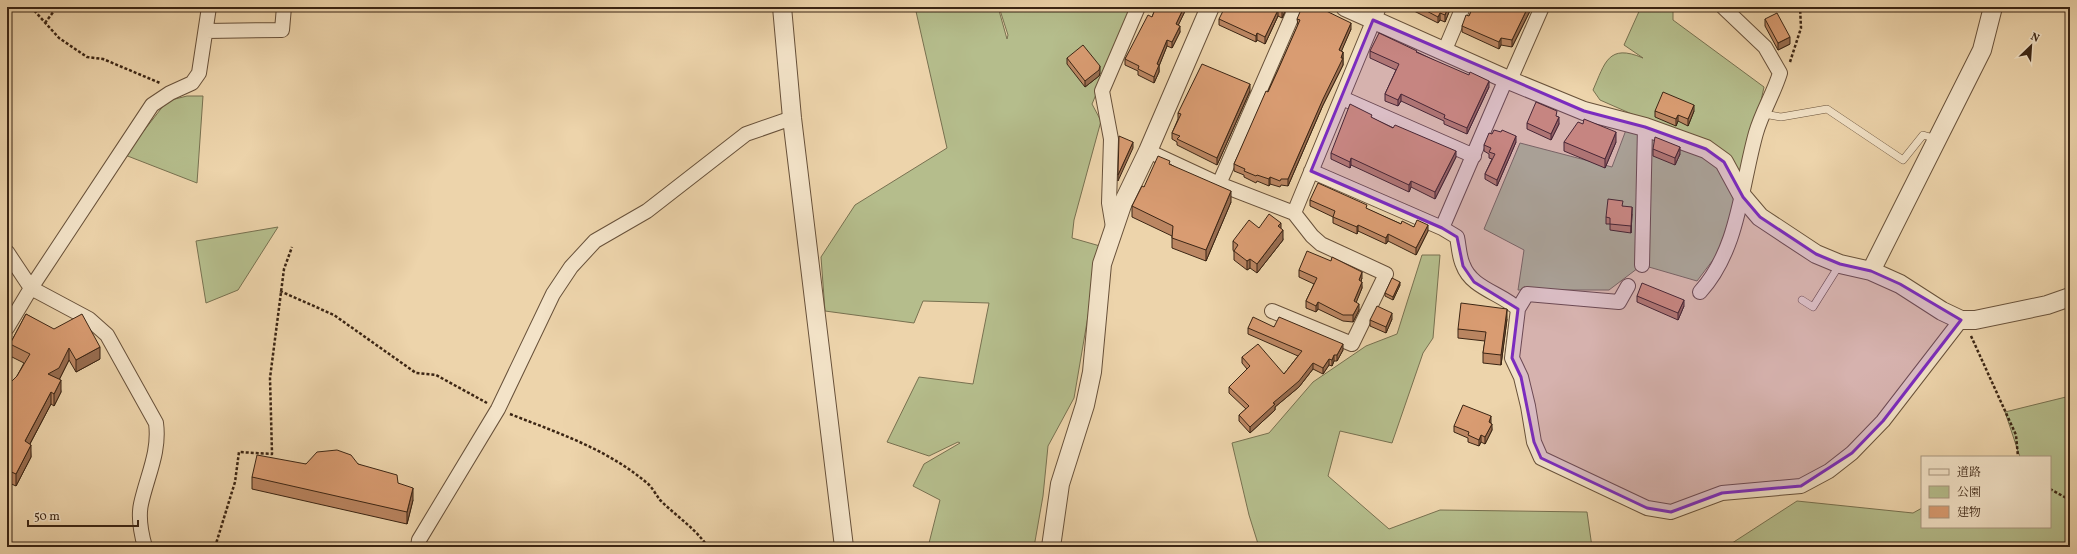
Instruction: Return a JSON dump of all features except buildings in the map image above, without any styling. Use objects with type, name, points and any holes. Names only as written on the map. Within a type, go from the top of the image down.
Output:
[{"type":"street","points":[[7,328],[31,288],[152,105],[176,90],[192,84],[199,73],[209,7]]},
{"type":"street","points":[[206,31],[282,30],[284,7]]},
{"type":"street","points":[[782,7],[792,118],[844,547]]},
{"type":"street","points":[[1113,227],[1109,203],[1112,139],[1102,91],[1138,7]]},
{"type":"street","points":[[1051,547],[1060,484],[1085,404],[1092,372],[1102,264],[1113,227],[1148,151],[1210,7]]},
{"type":"street","points":[[1219,184],[1296,7]]},
{"type":"street","points":[[1345,7],[1376,14],[1444,52],[1584,111],[1645,127],[1706,149],[1724,162],[1743,197],[1760,217],[1816,254],[1840,264],[1871,270],[1900,284],[1942,311],[1961,320],[1975,320],[2047,305],[2070,297]]},
{"type":"street","points":[[1444,52],[1463,7]]},
{"type":"street","points":[[1442,228],[1542,7]]},
{"type":"street","points":[[1700,292],[1712,279],[1723,257],[1743,197],[1756,132],[1780,73],[1765,47],[1723,7]]},
{"type":"street","points":[[1871,270],[1982,50],[1993,7]]},
{"type":"street","points":[[1294,213],[1376,14]]},
{"type":"street","points":[[1342,98],[1474,156]]},
{"type":"street","points":[[418,547],[419,540],[446,493],[498,409],[553,294],[571,267],[595,241],[647,211],[746,134],[792,118]]},
{"type":"street","points":[[1642,264],[1645,127]]},
{"type":"street","points":[[1148,151],[1219,184],[1294,213],[1312,236],[1321,244],[1386,274],[1352,344],[1272,311]]},
{"type":"street","points":[[1311,171],[1442,228],[1458,237],[1463,266],[1474,282],[1509,300],[1518,309]]},
{"type":"street","points":[[7,252],[31,288],[89,319],[107,334],[156,423],[158,439],[157,447],[141,506],[141,532],[145,547]]},
{"type":"street","points":[[1628,286],[1619,302],[1527,294],[1518,309],[1512,358],[1521,377],[1534,442],[1541,458],[1647,508],[1671,512],[1722,493],[1801,486],[1829,471],[1852,453],[1883,421],[1961,320]]},
{"type":"lane","points":[[1764,114],[1781,117],[1827,109],[1902,160],[1923,135],[1937,139]]},
{"type":"lane","points":[[1802,300],[1813,307],[1840,264]]},
{"type":"path","points":[[31,7],[59,38],[87,57],[103,59],[176,90]]},
{"type":"path","points":[[45,23],[57,7]]},
{"type":"path","points":[[1780,73],[1790,61],[1801,28],[1800,7]]},
{"type":"path","points":[[215,547],[235,482],[239,452],[272,454],[270,378],[284,268],[292,247]]},
{"type":"path","points":[[1961,320],[1966,325],[2016,435],[2018,456]]},
{"type":"path","points":[[2051,490],[2070,500]]},
{"type":"highlighted area","points":[[1373,20],[1584,111],[1645,127],[1706,149],[1724,162],[1743,197],[1760,217],[1816,254],[1840,264],[1871,271],[1900,284],[1961,320],[1883,421],[1852,453],[1801,486],[1722,493],[1671,512],[1647,508],[1541,458],[1534,442],[1521,377],[1512,358],[1518,309],[1474,282],[1463,266],[1457,237],[1442,228],[1311,171]]},
{"type":"green space","points":[[915,7],[998,7],[1007,39],[1008,35],[999,7],[1133,7],[1092,104],[1101,121],[1074,220],[1072,238],[1100,246],[1074,398],[1048,446],[1043,496],[1034,547],[928,547],[940,500],[913,486],[924,464],[960,443],[958,442],[929,456],[887,442],[919,377],[973,384],[989,303],[923,301],[914,323],[825,311],[821,257],[855,205],[947,148]]},
{"type":"green space","points":[[1641,7],[1673,7],[1673,20],[1764,87],[1743,183],[1719,252],[1697,281],[1642,265],[1609,290],[1518,290],[1524,250],[1484,229],[1520,143],[1612,167],[1626,130],[1650,122],[1600,100],[1593,90],[1605,64],[1609,58],[1615,54],[1631,54],[1643,58],[1624,45]]},
{"type":"green space","points":[[187,96],[203,96],[197,183],[125,155],[167,101]]},
{"type":"green space","points":[[278,227],[238,290],[206,303],[196,241]]},
{"type":"green space","points":[[1422,255],[1440,255],[1433,338],[1423,353],[1392,443],[1340,431],[1328,476],[1389,529],[1440,510],[1587,512],[1592,547],[1259,547],[1249,515],[1232,443],[1269,433],[1313,382],[1366,346],[1397,334]]},
{"type":"green space","points":[[2070,396],[2070,547],[1726,547],[1797,501],[1913,513],[1921,509],[1921,528],[2051,528],[2051,456],[2020,456],[2005,412]]}]
